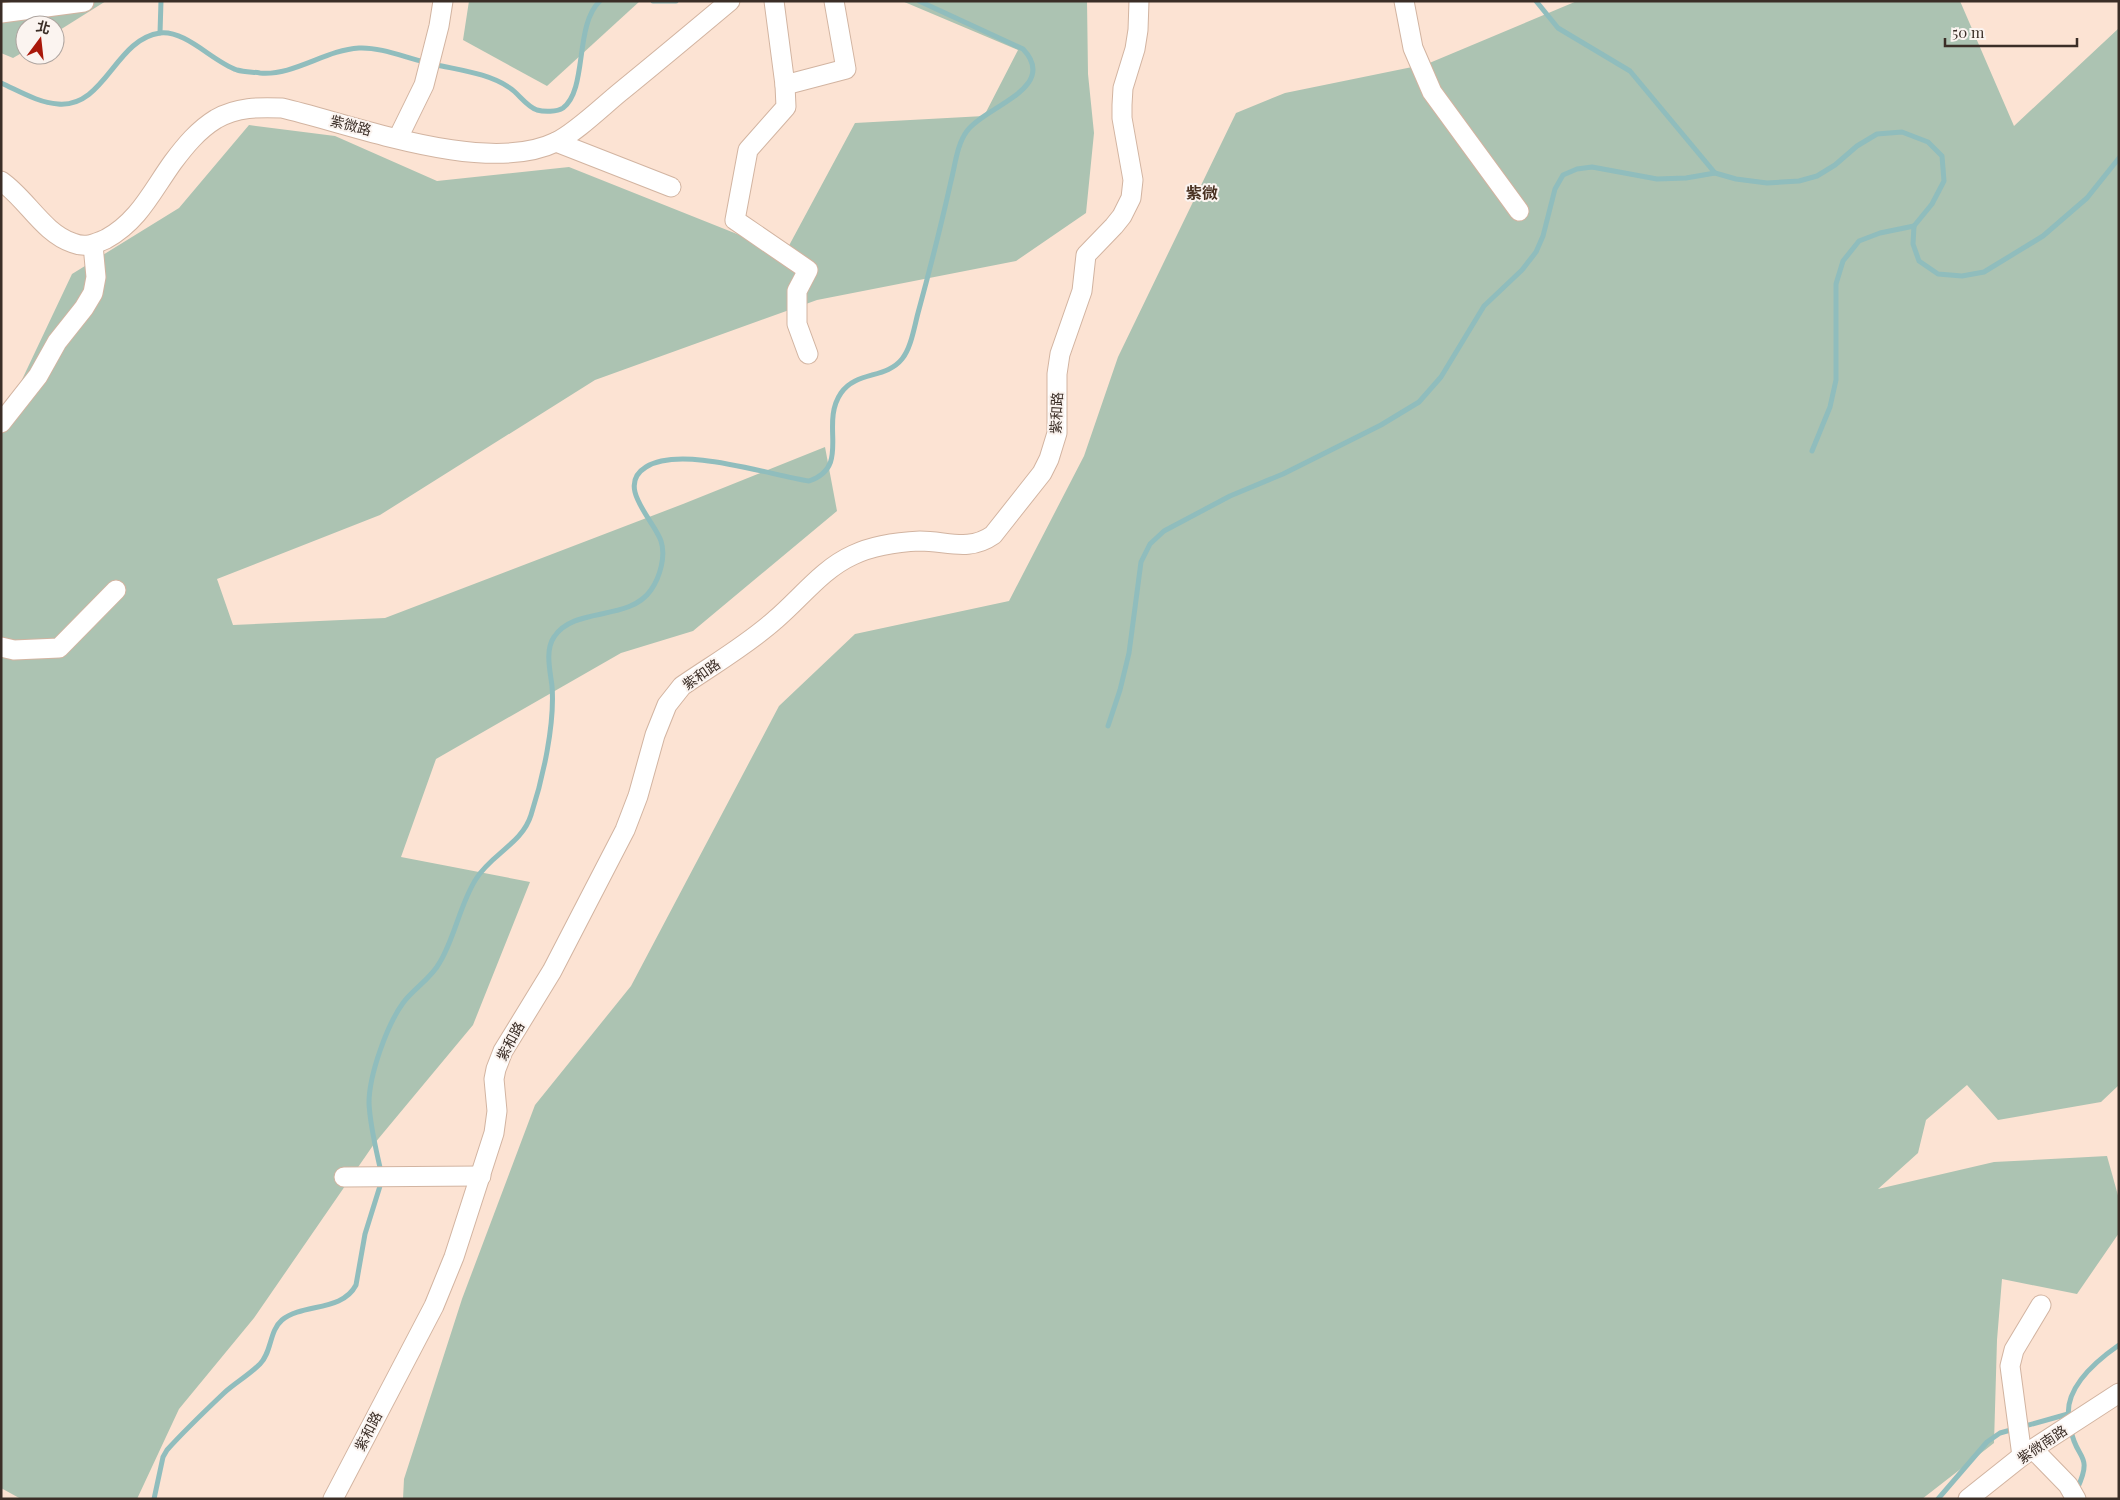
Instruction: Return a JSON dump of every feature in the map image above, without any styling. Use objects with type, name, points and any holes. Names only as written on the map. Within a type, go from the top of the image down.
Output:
[{"type":"street","points":[[398,138],[424,85],[443,1]]},
{"type":"street","name":"紫微路","points":[[93,245],[128,225],[147,203],[172,164],[193,137],[216,119],[238,110],[256,107],[282,108],[398,138],[466,153],[503,153],[535,149],[556,142],[599,110],[730,1]]},
{"type":"street","points":[[774,1],[785,84],[786,107],[748,150],[735,220],[808,270],[797,291],[797,324],[808,354]]},
{"type":"street","points":[[785,84],[846,69],[834,1]]},
{"type":"street","name":"紫和路","points":[[333,1499],[434,1306],[454,1257],[481,1176],[496,1122],[494,1079],[503,1051],[552,971],[625,830],[638,796],[655,735],[667,705],[674,694],[682,686],[756,637],[821,576],[838,563],[855,554],[899,542],[922,541],[966,545],[984,541],[993,535],[1042,473],[1049,459],[1057,433],[1057,374],[1060,354],[1081,297],[1086,255],[1122,216],[1133,189],[1122,105],[1124,88],[1137,39],[1139,1]]},
{"type":"street","points":[[1404,1],[1413,48],[1432,92],[1519,211]]},
{"type":"street","points":[[1,13],[84,2]]},
{"type":"street","points":[[556,142],[671,187]]},
{"type":"street","points":[[1,181],[57,235],[74,244],[93,245],[96,277],[93,293],[84,308],[57,342],[33,382],[1,423]]},
{"type":"street","points":[[1,647],[14,650],[59,648],[116,590]]},
{"type":"street","points":[[344,1177],[481,1176]]},
{"type":"street","points":[[2042,1305],[2014,1350],[2010,1366],[2018,1416],[2025,1447],[2072,1492]]},
{"type":"street","name":"紫微南路","points":[[1968,1499],[2025,1447],[2057,1433],[2119,1393]]},
{"type":"green space","points":[[1,1],[106,1],[65,27],[65,15],[15,15],[15,57],[13,58],[1,53]]},
{"type":"green space","points":[[469,1],[640,1],[547,86],[463,40]]},
{"type":"green space","points":[[902,1],[1087,1],[1088,74],[1094,133],[1086,213],[1016,261],[817,300],[595,380],[380,515],[217,579],[233,625],[385,618],[683,504],[825,447],[837,511],[693,631],[621,653],[436,759],[401,857],[530,882],[473,1025],[374,1144],[254,1318],[179,1409],[137,1499],[21,1499],[1,1488],[1,424],[72,274],[179,208],[249,125],[335,136],[437,181],[569,167],[785,253],[855,123],[984,116],[1018,50]]},
{"type":"green space","points":[[1577,1],[1960,1],[2014,126],[2119,28],[2119,1085],[2101,1102],[1998,1120],[1967,1085],[1926,1120],[1918,1153],[1878,1189],[1994,1162],[2107,1156],[2119,1199],[2119,1233],[2077,1294],[2002,1279],[1997,1340],[1994,1443],[1922,1499],[403,1499],[404,1479],[462,1299],[535,1105],[631,986],[779,706],[855,634],[1009,601],[1084,456],[1118,357],[1236,113],[1285,93],[1427,64]]},
{"type":"waterway","points":[[160,33],[161,1]]},
{"type":"waterway","points":[[433,64],[493,79],[510,88],[529,106],[537,110],[550,111],[563,108],[571,99],[576,87],[587,25],[592,12],[600,1]]},
{"type":"waterway","points":[[653,1],[676,1]]},
{"type":"waterway","points":[[381,1172],[369,1103],[372,1079],[380,1051],[391,1024],[403,1003],[440,962],[450,942],[470,889],[476,879],[482,870],[514,841],[527,825],[540,785],[550,734],[552,686],[549,654],[551,642],[563,627],[574,621],[616,611],[641,600],[651,590],[657,579],[663,553],[661,541],[635,493],[634,484],[637,475],[646,467],[661,461],[681,459],[726,464],[809,481],[822,474],[829,465],[832,455],[835,405],[841,393],[855,381],[888,370],[902,359],[908,349],[961,142],[967,131],[976,122],[1015,96],[1026,86],[1032,75],[1032,63],[1023,49],[919,1]]},
{"type":"waterway","points":[[1536,1],[1558,28],[1630,71],[1715,173],[1736,179],[1767,183],[1799,181],[1817,176],[1835,165],[1857,146],[1877,134],[1902,132],[1928,142],[1942,156],[1944,181],[1932,204],[1914,226],[1913,244],[1919,261],[1938,274],[1962,276],[1984,272],[2043,236],[2087,198],[2119,158]]},
{"type":"waterway","points":[[1,83],[29,96],[51,103],[74,102],[87,95],[99,85],[132,47],[145,38],[160,33],[180,36],[228,66],[246,72],[273,73],[285,71],[334,53],[359,48],[384,51],[425,62]]},
{"type":"waterway","points":[[1108,726],[1120,690],[1129,653],[1141,562],[1150,544],[1164,531],[1230,496],[1283,474],[1381,425],[1419,402],[1441,377],[1484,306],[1522,270],[1536,252],[1543,236],[1555,189],[1563,175],[1577,169],[1592,167],[1657,179],[1686,178],[1715,173]]},
{"type":"waterway","points":[[1812,451],[1830,407],[1836,380],[1836,284],[1843,261],[1859,241],[1880,233],[1914,226]]},
{"type":"waterway","points":[[154,1499],[163,1457],[167,1450],[224,1393],[260,1364],[267,1354],[275,1330],[282,1320],[300,1311],[332,1303],[350,1294],[356,1285],[365,1234],[380,1186]]},
{"type":"waterway","points":[[2069,1420],[2068,1408],[2076,1386],[2091,1367],[2119,1345]]},
{"type":"waterway","points":[[1938,1499],[1987,1442],[2000,1433],[2068,1414]]},
{"type":"waterway","points":[[2071,1430],[2073,1440],[2084,1462],[2082,1477],[2077,1489]]},
{"type":"district","name":"紫微","points":[[1202,192]]}]
